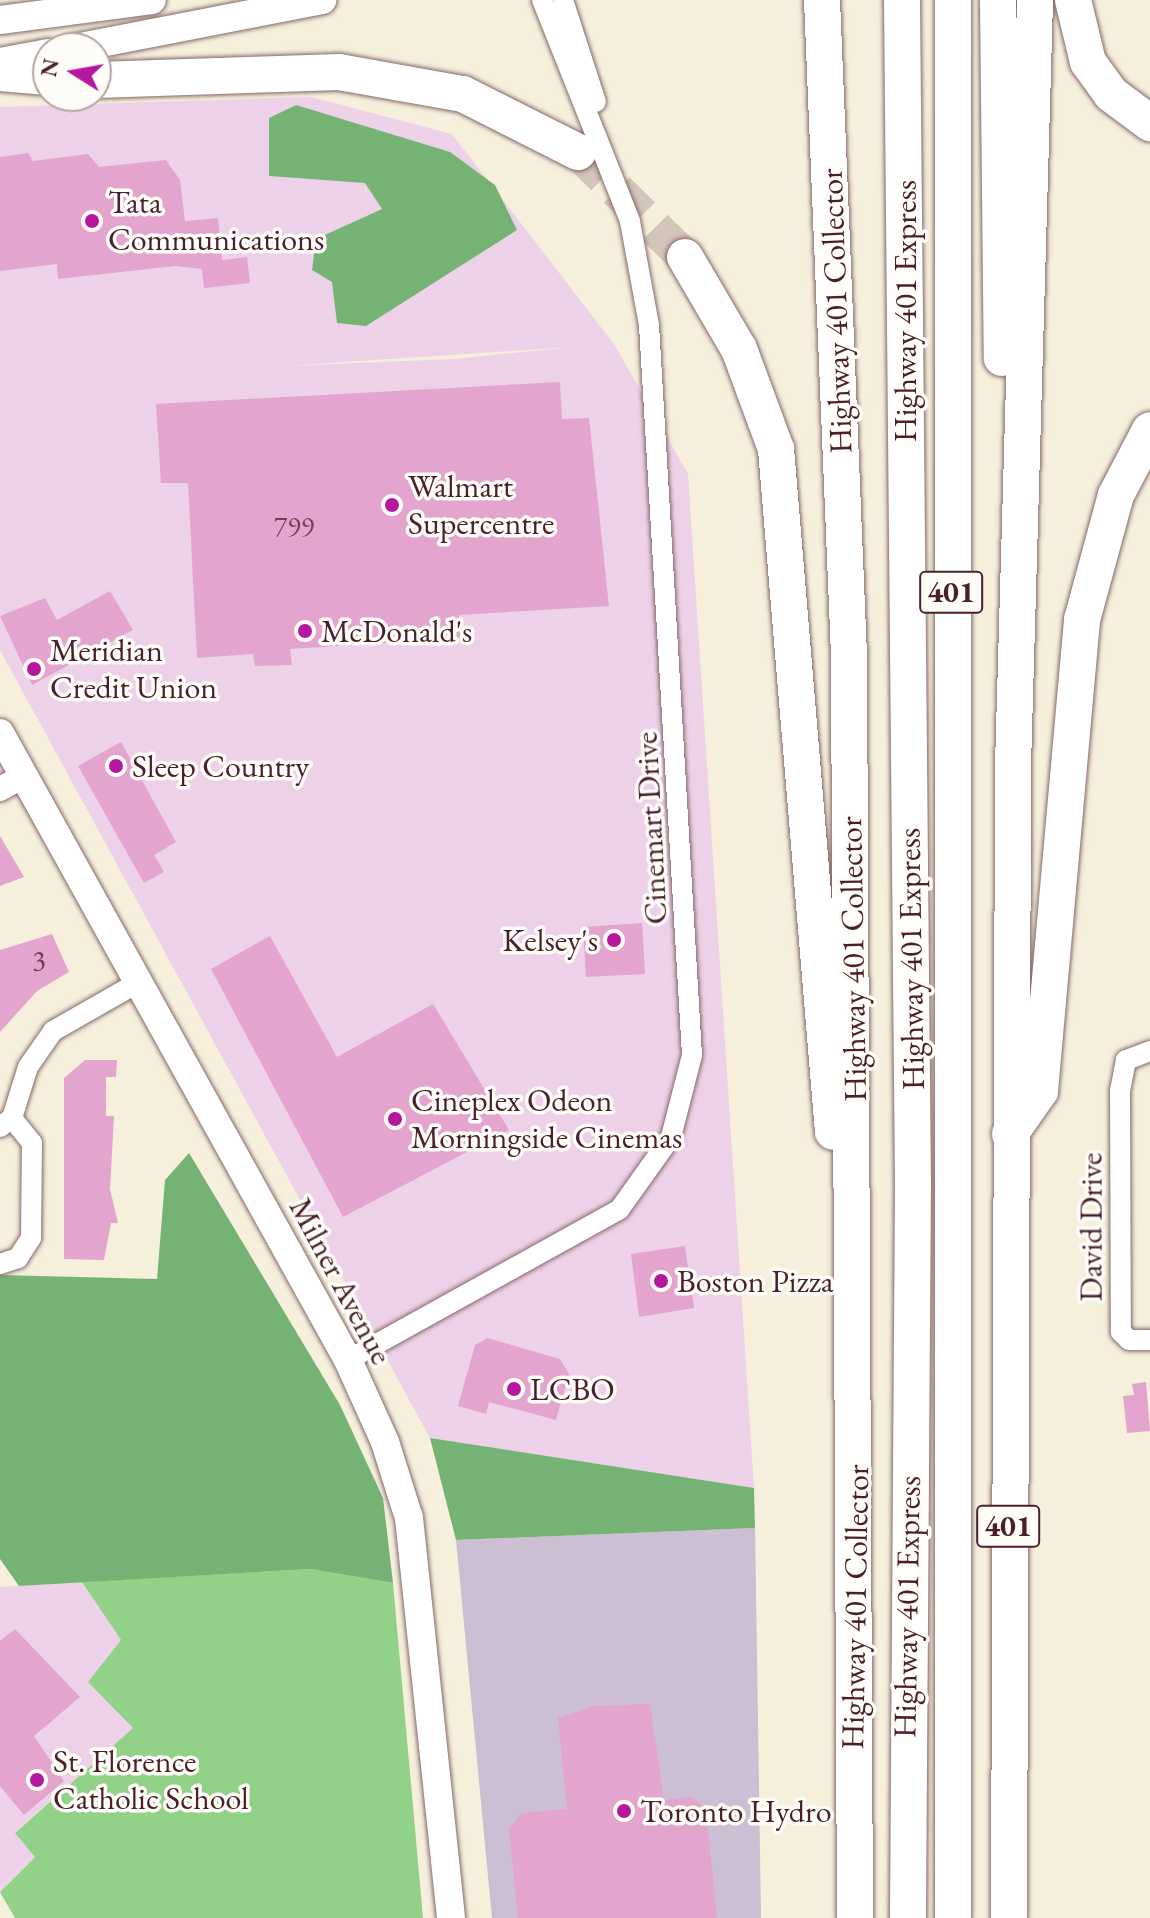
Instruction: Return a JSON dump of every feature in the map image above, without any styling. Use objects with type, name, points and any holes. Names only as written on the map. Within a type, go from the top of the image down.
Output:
[{"type":"highway","name":"Highway 401 Collector","points":[[822,0],[849,655],[857,1448],[855,1918]]},
{"type":"highway","name":"Highway 401 Express","points":[[902,0],[913,1180],[908,1918]]},
{"type":"highway","name":"Highway 401 Express","points":[[953,0],[953,1918]]},
{"type":"highway","points":[[998,0],[1001,727],[1013,765]]},
{"type":"highway","name":"401","points":[[1009,1918],[1013,765],[1035,0]]},
{"type":"highway","points":[[1073,0],[1088,62],[1111,94],[1150,123]]},
{"type":"highway","points":[[112,79],[339,72],[463,94],[587,137]]},
{"type":"highway","points":[[0,73],[32,76]]},
{"type":"highway","points":[[685,257],[739,349],[776,449],[857,1448]]},
{"type":"highway","points":[[1010,1134],[1040,1091],[1082,620],[1116,495],[1150,430]]},
{"type":"main road","points":[[0,20],[152,0]]},
{"type":"main road","points":[[112,41],[322,0]]},
{"type":"main road","points":[[0,62],[32,56]]},
{"type":"main road","name":"Milner Avenue","points":[[0,733],[11,783],[139,982],[348,1360],[409,1518],[451,1918]]},
{"type":"street","name":"Cinemart Drive","points":[[348,1360],[619,1210],[671,1137],[686,1093],[691,1017],[649,325],[630,221],[587,137],[542,0]]},
{"type":"street","name":"Cinemart Drive","points":[[563,0],[597,89],[587,137]]},
{"type":"street","points":[[0,1264],[18,1258],[31,1238],[32,1143],[6,1123],[28,1067],[53,1031],[139,982]]},
{"type":"street","name":"David Drive","points":[[1150,1051],[1126,1060],[1120,1090],[1121,1332],[1129,1340],[1150,1340]]},
{"type":"shaded area","points":[[311,97],[452,134],[614,344],[688,474],[754,1488],[430,1438],[0,650],[0,107],[32,106],[32,112],[112,112],[112,103]],"holes":[[[572,347],[454,359],[287,366]]]},
{"type":"shaded area","points":[[755,1528],[761,1918],[492,1918],[456,1540]]},
{"type":"shaded area","name":"St. Florence Catholic School","points":[[82,1582],[121,1640],[133,1728],[15,1832],[35,1857],[0,1892],[0,1587]]},
{"type":"green space","points":[[296,105],[450,152],[495,185],[517,230],[366,326],[337,323],[332,282],[312,270],[316,239],[382,209],[365,183],[269,176],[269,118]]},
{"type":"green space","points":[[189,1153],[340,1405],[383,1498],[393,1583],[310,1569],[19,1586],[0,1559],[0,1275],[157,1279],[165,1180]]},
{"type":"green space","points":[[430,1438],[754,1488],[755,1528],[456,1540]]},
{"type":"green space","points":[[310,1569],[393,1583],[423,1918],[15,1918],[0,1892],[35,1857],[15,1833],[133,1728],[88,1682],[121,1640],[82,1582]]},
{"type":"building","name":"Tata Communications","points":[[28,153],[33,161],[88,154],[99,167],[166,160],[180,180],[185,221],[218,218],[222,260],[247,257],[250,283],[204,288],[202,269],[175,266],[58,279],[57,264],[0,271],[0,157]]},
{"type":"building","name":"Walmart Supercentre","points":[[560,382],[562,419],[589,418],[609,606],[459,615],[461,638],[290,649],[292,665],[255,666],[253,654],[197,658],[188,483],[161,483],[156,404]]},
{"type":"building","points":[[110,591],[133,630],[32,685],[0,616],[45,598],[57,620]]},
{"type":"building","points":[[121,742],[176,842],[154,855],[164,872],[144,883],[78,766]]},
{"type":"building","points":[[0,836],[24,877],[0,886]]},
{"type":"building","name":"Kelsey's","points":[[642,923],[645,974],[586,977],[583,927]]},
{"type":"building","points":[[52,934],[69,972],[37,991],[0,1032],[0,950]]},
{"type":"building","name":"Cineplex Odeon Morningside Cinemas","points":[[270,936],[337,1057],[433,1004],[509,1130],[343,1217],[211,969]]},
{"type":"building","points":[[85,1060],[117,1060],[116,1077],[106,1077],[106,1116],[114,1116],[110,1189],[118,1223],[111,1223],[104,1260],[64,1259],[64,1078]]},
{"type":"building","name":"Boston Pizza","points":[[685,1246],[694,1308],[639,1317],[631,1254]]},
{"type":"building","name":"LCBO","points":[[487,1338],[560,1359],[569,1374],[556,1420],[489,1402],[486,1414],[458,1406],[475,1345]]},
{"type":"building","points":[[1146,1382],[1150,1431],[1127,1433],[1123,1396],[1134,1395],[1132,1384]]},
{"type":"building","points":[[15,1629],[80,1697],[34,1736],[64,1781],[24,1815],[0,1786],[0,1641]]},
{"type":"building","name":"Toronto Hydro","points":[[650,1704],[664,1800],[691,1797],[706,1809],[717,1918],[518,1918],[509,1829],[522,1813],[567,1809],[558,1718],[594,1706]]},
{"type":"tunnel","points":[[578,152],[685,257]]},
{"type":"place","name":"Tata Communications","points":[[92,221]]},
{"type":"place","name":"Walmart Supercentre","points":[[392,505]]},
{"type":"place","name":"McDonald's","points":[[305,631]]},
{"type":"place","name":"Meridian Credit Union","points":[[34,669]]},
{"type":"place","name":"Sleep Country","points":[[116,766]]},
{"type":"place","name":"Kelsey's","points":[[614,940]]},
{"type":"place","name":"Cineplex Odeon Morningside Cinemas","points":[[395,1119]]},
{"type":"place","name":"Boston Pizza","points":[[661,1281]]},
{"type":"place","name":"LCBO","points":[[514,1389]]},
{"type":"place","name":"St. Florence Catholic School","points":[[37,1780]]},
{"type":"place","name":"Toronto Hydro","points":[[624,1811]]}]
